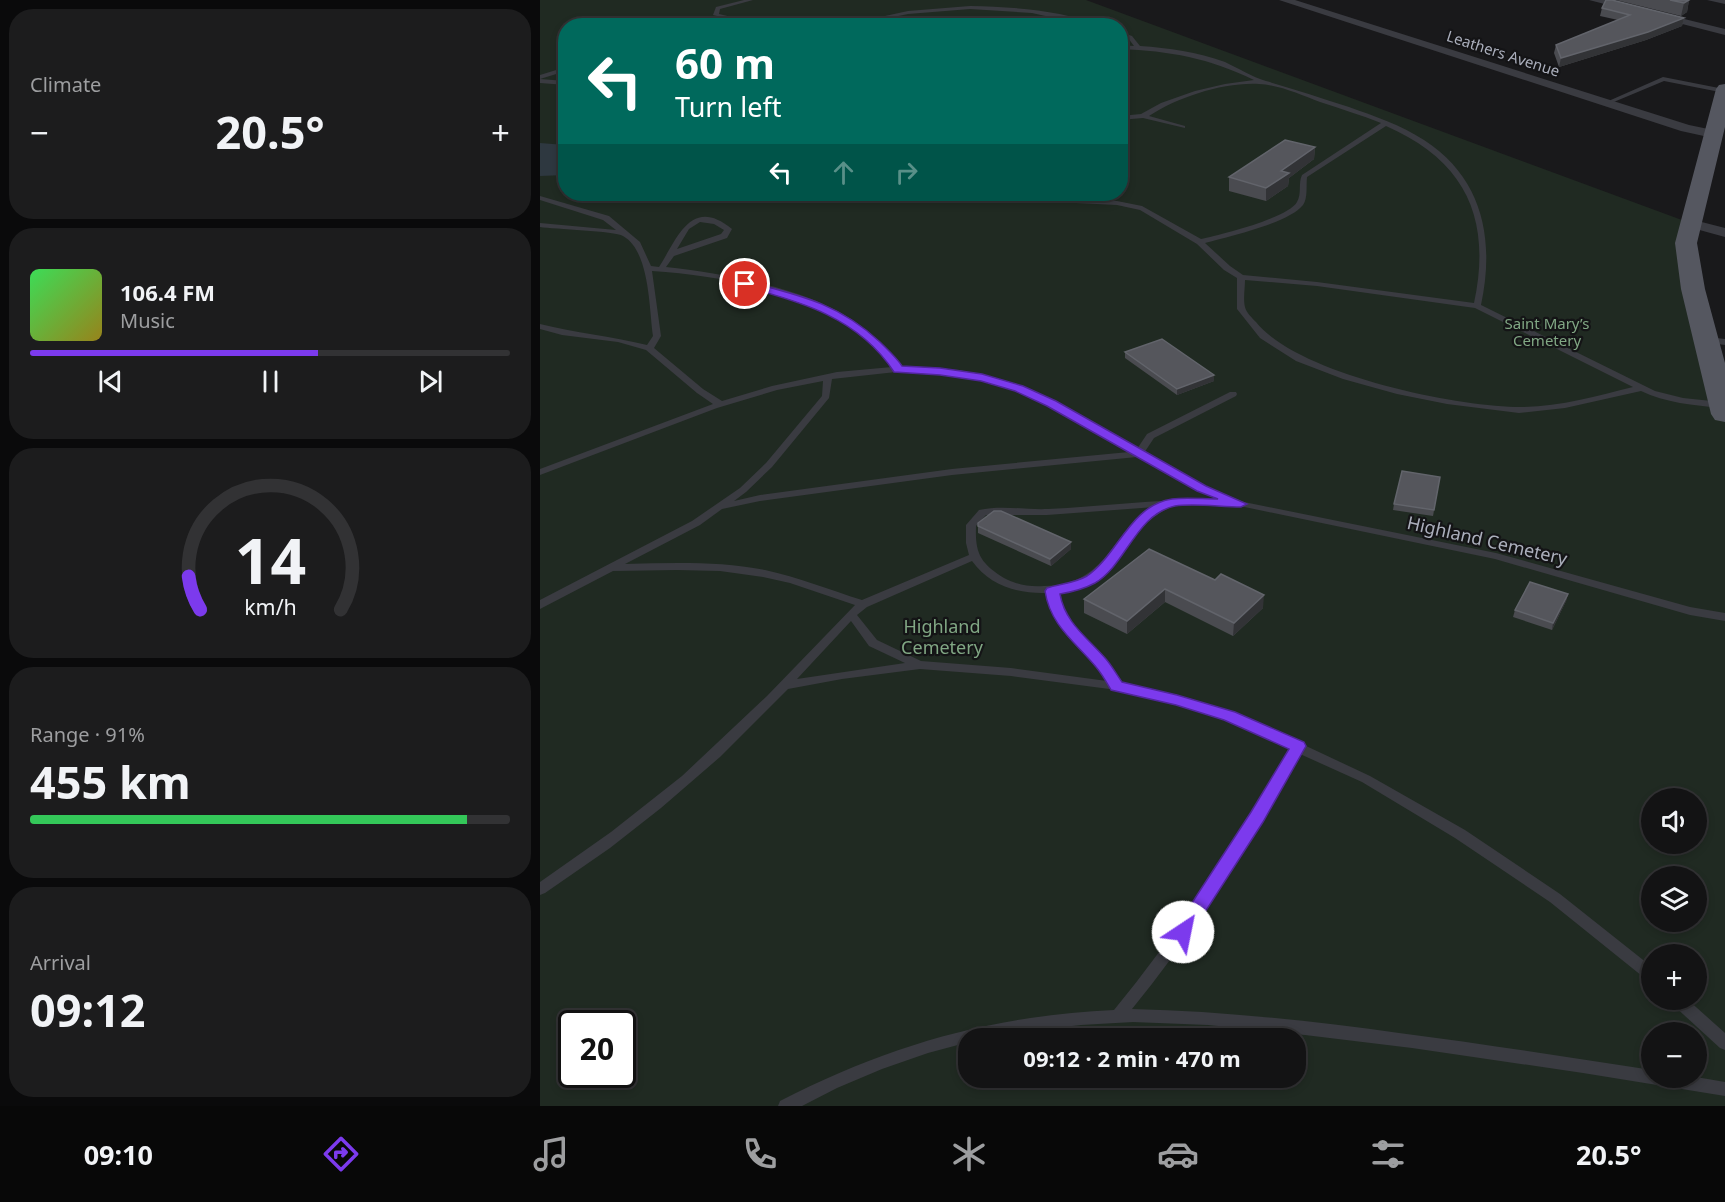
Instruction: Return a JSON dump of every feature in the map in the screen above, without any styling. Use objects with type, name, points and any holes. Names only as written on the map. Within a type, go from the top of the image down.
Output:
[{"type":"main road","points":[[1723,398],[1716,341],[1688,262],[1686,243],[1725,90]]},
{"type":"street","name":"Leathers Avenue","points":[[1284,0],[1607,103],[1713,134]]},
{"type":"street","points":[[1594,0],[1725,32]]},
{"type":"street","points":[[1690,223],[1725,233]]},
{"type":"lane","points":[[730,18],[716,15],[718,8],[750,0]]},
{"type":"lane","points":[[1710,0],[1725,2]]},
{"type":"lane","points":[[877,18],[933,5],[993,1],[1058,11],[1077,18]]},
{"type":"lane","points":[[1128,37],[1138,48]]},
{"type":"lane","points":[[1128,47],[1166,50],[1212,58],[1260,82],[1386,123],[1407,132],[1440,154],[1460,174],[1470,192],[1481,224],[1484,250],[1483,282],[1477,306]]},
{"type":"lane","points":[[540,79],[558,72]]},
{"type":"lane","points":[[540,79],[558,82]]},
{"type":"lane","points":[[1607,103],[1663,80],[1725,90]]},
{"type":"lane","points":[[1144,116],[1160,105],[1176,99],[1231,85],[1260,82]]},
{"type":"lane","points":[[1128,117],[1144,116],[1183,127]]},
{"type":"lane","points":[[1200,242],[1232,234],[1292,211],[1302,200],[1304,176],[1386,123]]},
{"type":"lane","points":[[540,198],[606,218],[637,244],[648,268],[657,336],[649,348]]},
{"type":"lane","points":[[1070,201],[1131,205],[1142,208],[1200,242],[1227,268],[1241,277],[1317,284],[1477,306],[1641,388],[1683,401],[1723,398]]},
{"type":"lane","points":[[662,268],[681,231],[695,221],[713,220],[728,229],[724,236],[671,254]]},
{"type":"lane","points":[[540,225],[625,233]]},
{"type":"lane","points":[[648,268],[662,268],[752,286],[816,304],[848,321],[893,361],[898,370]]},
{"type":"lane","points":[[1241,277],[1237,287],[1238,304],[1250,322],[1269,341],[1324,371],[1375,387],[1457,404],[1518,410],[1569,406],[1641,388]]},
{"type":"lane","points":[[543,328],[618,340],[649,348],[658,353],[671,368],[700,391],[722,405]]},
{"type":"lane","points":[[540,472],[722,405],[828,377],[898,370],[940,371],[982,378],[1019,388],[1051,403],[1202,488],[1241,504]]},
{"type":"lane","points":[[540,605],[696,523],[743,490],[769,465],[826,396],[828,377]]},
{"type":"lane","points":[[1139,454],[1150,436],[1233,394]]},
{"type":"lane","points":[[719,507],[760,498],[952,472],[1139,454]]},
{"type":"lane","points":[[1172,502],[1141,521],[1103,569],[1091,579],[1074,587],[1052,591],[1022,589],[1006,584],[990,574],[973,557],[969,546],[971,525],[983,512],[1002,510],[1040,512],[1172,502],[1241,504]]},
{"type":"lane","name":"Highland Cemetery","points":[[1241,504],[1496,556],[1690,611],[1725,618]]},
{"type":"lane","points":[[540,889],[627,828],[716,753],[786,685],[851,614],[863,604],[973,557]]},
{"type":"lane","points":[[611,568],[676,567],[746,570],[784,578],[863,604]]},
{"type":"lane","points":[[1052,591],[1054,606],[1066,626],[1102,664],[1117,687]]},
{"type":"lane","points":[[851,614],[873,643],[920,665]]},
{"type":"lane","points":[[786,685],[920,665],[1011,672],[1117,687],[1177,700],[1230,716],[1366,779],[1460,834],[1555,898],[1641,967]]},
{"type":"lane","points":[[1117,1017],[1149,979],[1194,916],[1257,817],[1298,746]]},
{"type":"lane","points":[[1689,1010],[1725,1043]]},
{"type":"lane","points":[[786,1106],[818,1088],[879,1063],[958,1038],[1038,1023],[1117,1017],[1183,1017],[1338,1032],[1530,1057],[1641,1075]]},
{"type":"lane","points":[[1707,1086],[1725,1089]]},
{"type":"green space","name":"Highland Cemetery","points":[[540,0],[1086,0],[1690,223],[1725,414],[1725,1106],[540,1106]]},
{"type":"shaded area","points":[[540,143],[558,144],[558,175],[540,176]]},
{"type":"building","points":[[1606,0],[1684,18],[1648,32],[1561,58],[1556,45],[1630,15],[1602,8]]},
{"type":"building","points":[[1670,0],[1689,0],[1684,3]]},
{"type":"building","points":[[1285,140],[1315,147],[1281,171],[1289,173],[1266,188],[1229,177]]},
{"type":"building","points":[[1162,339],[1214,375],[1177,389],[1125,352]]},
{"type":"building","points":[[1402,471],[1440,477],[1434,510],[1394,504]]},
{"type":"building","points":[[994,511],[1001,511],[1071,542],[1050,559],[978,526],[978,523]]},
{"type":"building","points":[[1149,549],[1215,580],[1221,574],[1264,595],[1234,623],[1165,589],[1127,621],[1084,599]]},
{"type":"building","points":[[1530,582],[1568,594],[1553,623],[1515,610]]},
{"type":"route","points":[[745,284],[831,310],[868,337],[893,361],[898,370],[940,371],[982,378],[1019,388],[1051,403],[1202,488],[1241,504],[1172,502],[1141,521],[1103,569],[1091,579],[1074,587],[1052,591],[1054,606],[1066,626],[1102,664],[1117,687],[1177,700],[1230,716],[1298,746],[1257,817],[1183,932]]},
{"type":"park label","name":"Saint Mary’s Cemetery","points":[[1547,332]]}]
